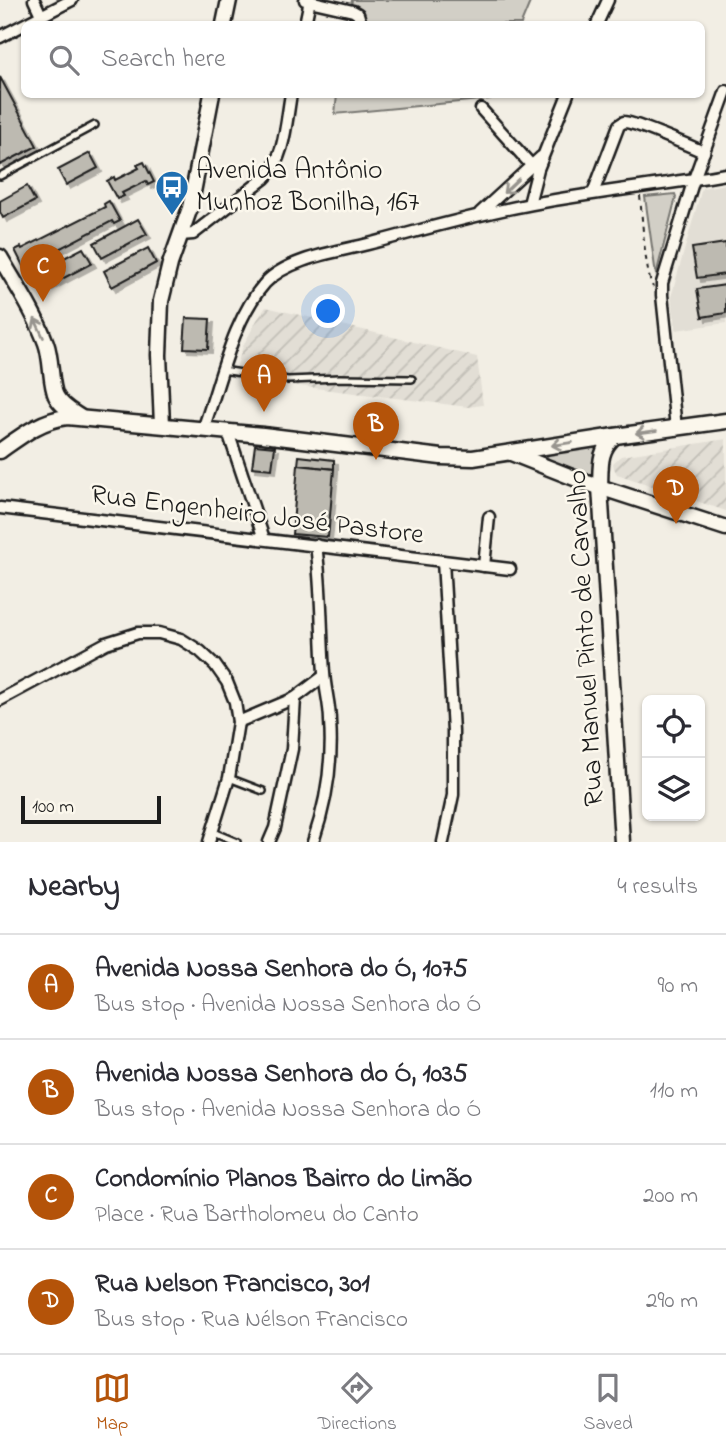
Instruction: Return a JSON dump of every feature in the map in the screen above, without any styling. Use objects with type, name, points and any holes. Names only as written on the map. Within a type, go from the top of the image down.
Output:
[{"type":"main road","points":[[225,21],[229,0]]},
{"type":"main road","points":[[162,425],[159,355],[161,301],[170,264],[190,208],[211,98]]},
{"type":"main road","points":[[0,257],[36,321],[52,367],[54,393],[49,407],[29,430]]},
{"type":"main road","points":[[54,393],[60,403],[82,418]]},
{"type":"main road","points":[[0,451],[29,430],[57,418],[162,425],[441,457],[473,458],[726,421]]},
{"type":"main road","name":"Rua Manuel Pinto de Carvalho","points":[[615,436],[606,443],[603,452],[600,487],[622,842]]},
{"type":"main road","points":[[510,452],[600,487],[726,528]]},
{"type":"street","points":[[34,0],[41,15]]},
{"type":"street","points":[[30,21],[72,0]]},
{"type":"street","points":[[305,21],[308,0],[353,10],[360,21]]},
{"type":"street","points":[[598,21],[608,0]]},
{"type":"street","points":[[0,37],[21,26]]},
{"type":"street","points":[[676,428],[662,283],[694,179],[726,91]]},
{"type":"street","points":[[180,235],[193,234],[273,170],[278,160],[290,98]]},
{"type":"street","points":[[477,215],[535,167],[566,98]]},
{"type":"street","points":[[481,109],[535,167]]},
{"type":"street","points":[[593,193],[622,123],[641,127],[704,152]]},
{"type":"street","points":[[529,204],[535,167]]},
{"type":"street","points":[[203,429],[222,370],[244,317],[256,295],[284,269],[477,215],[593,193],[726,174]]},
{"type":"street","points":[[228,432],[264,539]]},
{"type":"street","name":"Rua Engenheiro José Pastore","points":[[0,508],[510,569]]},
{"type":"street","points":[[484,566],[489,517]]},
{"type":"street","points":[[313,842],[323,804],[330,758],[330,719],[324,676],[323,616],[316,545]]},
{"type":"street","points":[[443,561],[453,731],[453,795],[443,842]]},
{"type":"street","points":[[0,700],[106,643],[138,633],[159,633],[181,639],[200,651],[215,664],[227,682],[235,702],[238,722],[229,778],[211,837]]},
{"type":"street","points":[[238,722],[295,698],[324,676]]},
{"type":"street","points":[[270,842],[292,749],[295,698]]},
{"type":"lane","points":[[0,176],[94,125]]},
{"type":"lane","points":[[222,370],[288,380],[412,379]]},
{"type":"lane","points":[[229,778],[263,791]]},
{"type":"lane","points":[[211,837],[237,842]]},
{"type":"path","points":[[640,188],[651,284],[662,295]]},
{"type":"shaded area","points":[[352,0],[531,0],[522,21],[348,21]]},
{"type":"shaded area","points":[[337,98],[490,98],[490,99],[335,114]]},
{"type":"shaded area","points":[[726,184],[726,323],[676,330],[671,297],[702,188]]},
{"type":"shaded area","points":[[675,194],[676,197],[656,275],[645,197]]},
{"type":"shaded area","points":[[266,307],[477,357],[483,405],[468,407],[233,378],[243,346]]},
{"type":"shaded area","points":[[726,439],[726,511],[617,474],[614,468],[613,463],[621,456]]},
{"type":"shaded area","points":[[599,445],[593,461],[593,476],[549,460],[546,455],[547,452]]},
{"type":"building","points":[[0,77],[37,146],[0,165]]},
{"type":"building","points":[[90,153],[98,168],[66,185],[58,170]]},
{"type":"building","points":[[144,162],[154,182],[148,185],[146,181],[122,193],[124,196],[117,199],[107,181],[139,168],[137,165]]},
{"type":"building","points":[[27,186],[35,201],[3,218],[0,201]]},
{"type":"building","points":[[109,201],[120,221],[114,224],[112,221],[30,264],[31,267],[25,270],[15,250],[21,247],[22,249],[105,207],[104,204]]},
{"type":"building","points":[[138,219],[147,234],[102,258],[94,243]]},
{"type":"building","points":[[726,243],[726,274],[697,278],[692,248]]},
{"type":"building","points":[[83,248],[92,263],[47,287],[39,271]]},
{"type":"building","points":[[148,248],[156,263],[112,287],[104,271]]},
{"type":"building","points":[[726,285],[726,313],[702,317],[697,289]]},
{"type":"building","points":[[186,318],[210,319],[208,349],[184,348]]},
{"type":"building","points":[[255,445],[275,447],[272,469],[252,467]]},
{"type":"building","points":[[299,456],[334,460],[334,469],[298,465]]},
{"type":"building","points":[[298,465],[334,469],[329,527],[293,524]]},
{"type":"building","points":[[293,524],[329,527],[328,537],[292,534]]},
{"type":"place","name":"Avenida Antônio Munhoz Bonilha, 167","points":[[172,217]]},
{"type":"place","name":"Condomínio Planos Bairro do Limão","points":[[43,302]]},
{"type":"place","name":"Avenida Nossa Senhora do Ó, 1075","points":[[264,412]]},
{"type":"place","name":"Avenida Nossa Senhora do Ó, 1035","points":[[376,460]]},
{"type":"place","name":"Rua Nelson Francisco, 301","points":[[676,524]]}]
